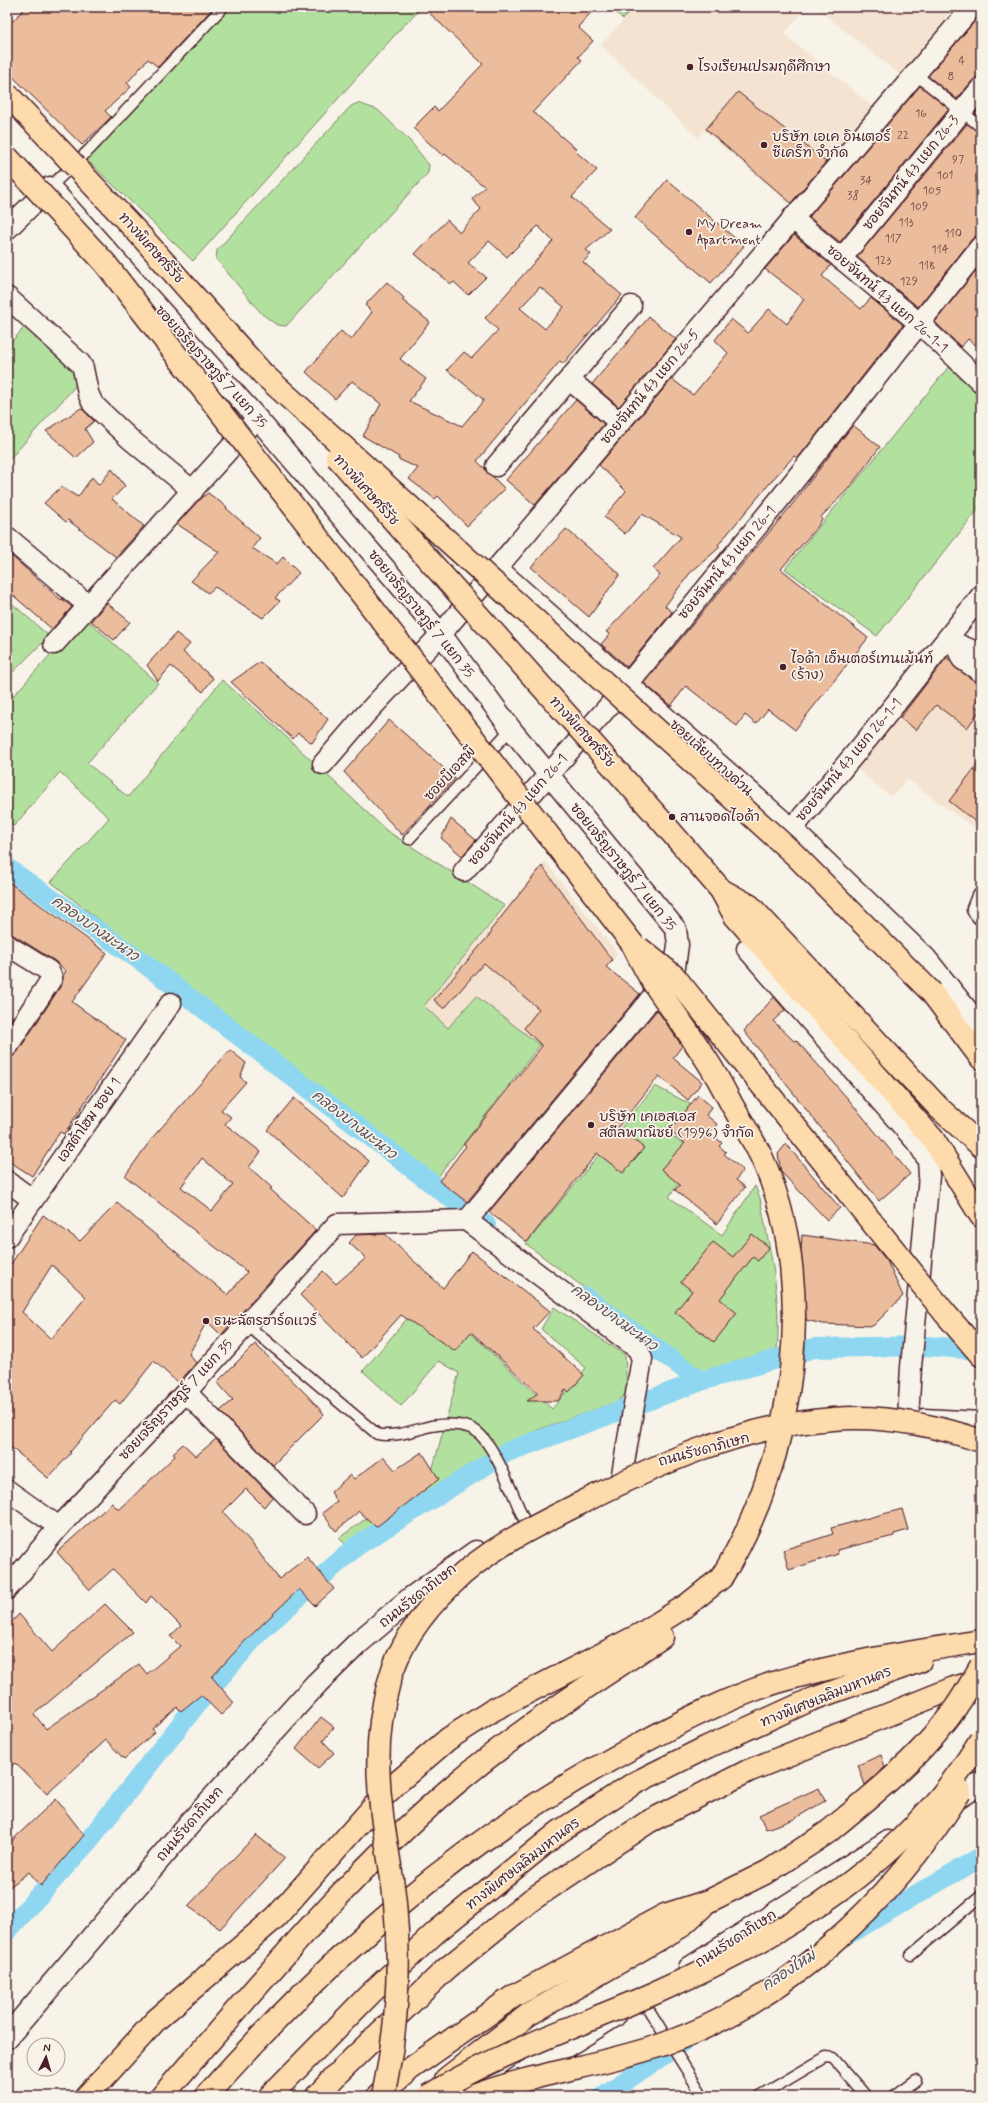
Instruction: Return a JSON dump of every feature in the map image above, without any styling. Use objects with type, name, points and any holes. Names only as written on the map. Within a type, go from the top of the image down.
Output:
[{"type":"highway","name":"ทางพิเศษศรีรัช","points":[[7,94],[141,236],[721,890]]},
{"type":"highway","points":[[7,157],[105,263],[632,943],[654,984],[707,1061],[760,1156],[775,1191],[785,1228],[792,1279],[793,1327],[790,1374],[786,1401],[772,1465],[758,1506],[741,1542],[721,1578],[703,1602],[681,1623],[525,1729],[453,1786],[409,1825],[332,1903],[162,2096]]},
{"type":"highway","points":[[263,374],[794,854],[932,993],[981,1058]]},
{"type":"highway","points":[[721,890],[750,906],[939,1108],[981,1146]]},
{"type":"highway","points":[[721,890],[735,916],[933,1138],[981,1216]]},
{"type":"highway","points":[[632,943],[674,976],[981,1355]]},
{"type":"highway","points":[[383,2096],[393,2042],[398,1980],[398,1946],[395,1902],[379,1784],[380,1729],[389,1681],[396,1662],[406,1640],[438,1598],[478,1562],[545,1520],[609,1488],[665,1463],[693,1452],[753,1433],[797,1423],[854,1418],[901,1422],[925,1426],[981,1441]]},
{"type":"highway","points":[[87,2096],[156,2020],[276,1917],[376,1804],[430,1753],[470,1723],[536,1687],[652,1628],[687,1605],[721,1578]]},
{"type":"highway","points":[[206,2096],[269,2025],[368,1931],[432,1878],[508,1821],[607,1761],[715,1707],[775,1683],[824,1669],[888,1656],[981,1642]]},
{"type":"highway","name":"ทางพิเศษเฉลิมมหานคร","points":[[270,2096],[370,1994],[435,1933],[559,1832],[633,1784],[707,1747],[810,1700],[898,1668],[981,1642]]},
{"type":"highway","points":[[424,2096],[528,2015],[614,1954],[665,1915],[709,1901],[769,1871],[828,1832],[876,1793],[916,1755],[945,1722],[981,1666]]},
{"type":"highway","points":[[317,2096],[339,2072],[445,1970],[532,1900],[648,1822],[748,1771],[954,1688],[981,1680]]},
{"type":"highway","points":[[428,2096],[480,2068],[537,2042],[655,1993],[700,1972],[756,1943],[809,1911],[845,1887],[901,1841],[946,1791],[981,1739]]},
{"type":"highway","points":[[474,2096],[540,2076],[614,2060],[675,2040],[731,2013],[778,1984],[834,1942],[880,1896],[931,1836],[981,1756]]},
{"type":"highway","points":[[378,2096],[410,2069],[514,1996],[614,1954]]},
{"type":"main road","name":"ถนนรัชดาภิเษก","points":[[7,2036],[190,1824],[317,1683],[358,1643],[410,1599],[479,1550],[525,1522],[622,1474],[723,1442],[829,1424],[908,1419],[981,1423]]},
{"type":"main road","name":"ถนนรัชดาภิเษก","points":[[493,2096],[542,2061],[647,2006],[981,1783]]},
{"type":"street","name":"ซอยจันทน์ 43 แยก 26-5","points":[[323,764],[364,716],[441,634],[498,568],[914,73],[972,7]]},
{"type":"street","name":"ซอยจันทน์ 43 แยก 26-3","points":[[841,259],[981,88]]},
{"type":"street","points":[[7,229],[50,187]]},
{"type":"street","name":"ซอยเจริญราษฎร์ 7 แยก 35","points":[[7,1589],[60,1526],[186,1392],[337,1224],[471,1215],[645,1006],[675,967],[678,945],[676,929],[511,729],[441,634],[257,418],[50,187]]},
{"type":"street","name":"ซอยจันทน์ 43 แยก 26-1-1","points":[[792,218],[919,323],[981,382]]},
{"type":"street","name":"ซอยจันทน์ 43 แยก 26-1","points":[[464,871],[628,684],[778,501],[981,246]]},
{"type":"street","points":[[7,297],[80,363],[83,368],[88,393],[93,404],[130,439],[193,492]]},
{"type":"street","points":[[496,466],[631,306]]},
{"type":"street","points":[[570,380],[620,423]]},
{"type":"street","points":[[54,644],[193,492],[257,418]]},
{"type":"street","points":[[7,537],[89,606]]},
{"type":"street","name":"ซอยเลียบทางด่วน","points":[[498,568],[792,829],[926,958],[981,1027]]},
{"type":"street","name":"ซอยจันทน์ 43 แยก 26-1-1","points":[[792,829],[869,737],[952,642],[981,596]]},
{"type":"street","points":[[952,642],[981,654]]},
{"type":"street","points":[[952,642],[962,659],[981,672]]},
{"type":"street","points":[[981,899],[977,909],[981,914]]},
{"type":"street","points":[[7,945],[49,971],[52,978],[7,1047]]},
{"type":"street","points":[[747,949],[919,1145],[928,1160],[929,1176],[911,1367],[908,1419]]},
{"type":"street","name":"เอสต้าโฮม ซอย 1","points":[[7,1237],[171,1003]]},
{"type":"street","points":[[7,1181],[33,1200]]},
{"type":"street","points":[[471,1215],[638,1349],[642,1359],[622,1474]]},
{"type":"street","points":[[186,1392],[305,1514]]},
{"type":"street","points":[[7,1490],[60,1526]]},
{"type":"lane","points":[[50,187],[90,149],[223,7]]},
{"type":"lane","points":[[914,73],[981,127]]},
{"type":"lane","name":"ซอยบีเอสพี","points":[[409,839],[511,729]]},
{"type":"lane","points":[[246,1324],[377,1434],[391,1435],[437,1425],[464,1426],[475,1430],[488,1443],[525,1522]]},
{"type":"lane","points":[[911,1955],[981,1896]]},
{"type":"lane","points":[[647,2006],[703,2096]]},
{"type":"lane","points":[[760,2096],[826,2058],[832,2058],[866,2096]]},
{"type":"lane","points":[[894,2096],[916,2080]]},
{"type":"shaded area","points":[[635,7],[807,7],[784,34],[873,107],[789,204],[704,130],[698,138],[601,45]]},
{"type":"shaded area","points":[[815,7],[955,7],[900,75]]},
{"type":"shaded area","points":[[947,657],[981,680],[981,833],[907,779],[891,797],[855,768]]},
{"type":"shaded area","points":[[545,861],[618,954],[540,1045],[477,996],[448,1028],[424,1006]]},
{"type":"green space","points":[[228,7],[423,7],[402,27],[193,261],[86,159]]},
{"type":"green space","points":[[610,7],[634,7],[623,19]]},
{"type":"green space","points":[[358,103],[378,110],[411,142],[429,165],[428,173],[286,326],[277,325],[262,314],[216,259],[217,250],[351,106]]},
{"type":"green space","points":[[29,322],[88,372],[7,462],[7,347]]},
{"type":"green space","points":[[951,364],[981,392],[981,506],[877,636],[785,569]]},
{"type":"green space","points":[[7,599],[49,636],[10,675],[7,672]]},
{"type":"green space","points":[[84,617],[158,683],[87,763],[128,797],[222,680],[266,718],[387,831],[505,906],[424,1006],[448,1028],[476,996],[540,1045],[437,1178],[190,992],[51,882],[109,818],[60,772],[14,826],[7,821],[7,703]]},
{"type":"green space","points":[[655,1086],[692,1105],[669,1134],[688,1146],[692,1164],[669,1197],[722,1235],[755,1186],[760,1198],[774,1273],[778,1311],[777,1349],[712,1371],[695,1371],[526,1244]]},
{"type":"green space","points":[[554,1307],[625,1355],[627,1393],[617,1402],[540,1429],[504,1447],[443,1482],[345,1544],[339,1538],[432,1471],[459,1373],[439,1361],[401,1406],[363,1371],[410,1315],[464,1327],[552,1409],[586,1368],[541,1329]]},
{"type":"water","points":[[7,969],[13,977],[12,990],[7,996]]},
{"type":"building","points":[[26,7],[214,7],[158,67],[148,59],[127,83],[131,87],[105,111],[111,117],[82,145],[7,71],[7,27]]},
{"type":"building","points":[[423,7],[596,7],[578,27],[593,41],[578,57],[582,60],[533,112],[576,149],[575,151],[597,170],[572,197],[610,229],[586,250],[591,254],[583,262],[622,295],[563,364],[560,361],[477,461],[505,489],[467,526],[438,496],[435,499],[409,479],[418,468],[398,459],[399,457],[363,436],[381,404],[352,381],[335,399],[306,372],[341,331],[351,340],[372,312],[365,305],[387,282],[404,298],[402,300],[430,322],[400,359],[426,379],[409,401],[462,426],[484,400],[447,370],[464,352],[472,358],[498,330],[485,318],[553,241],[538,226],[507,257],[489,241],[468,263],[486,277],[468,295],[454,282],[451,284],[415,254],[447,220],[460,232],[481,209],[472,199],[485,187],[445,154],[443,156],[413,128],[434,107],[438,111],[483,64]],"holes":[[[540,287],[564,307],[545,329],[520,308]]]},
{"type":"building","points":[[981,14],[981,77],[972,81],[957,99],[928,76]]},
{"type":"building","points":[[920,86],[949,109],[840,242],[809,217]]},
{"type":"building","name":"บริษัท เอเค อินเตอร์ ซีเคร็ท จำกัด","points":[[738,92],[826,162],[791,203],[706,129]]},
{"type":"building","points":[[981,106],[981,119],[975,114]]},
{"type":"building","points":[[967,124],[981,133],[981,235],[972,239],[918,307],[857,257]]},
{"type":"building","name":"My Dream Apartment","points":[[667,180],[744,246],[711,283],[635,218]]},
{"type":"building","points":[[794,235],[831,265],[822,276],[861,309],[871,298],[903,325],[798,458],[794,456],[718,545],[720,547],[690,573],[665,606],[672,612],[627,667],[601,644],[610,634],[606,632],[660,575],[653,569],[681,537],[642,514],[625,534],[604,517],[626,491],[599,465],[672,379],[693,395],[728,353],[715,340],[731,319],[748,333],[769,309],[787,324],[804,299],[765,269]]},
{"type":"building","points":[[981,264],[981,349],[968,339],[961,347],[935,322]]},
{"type":"building","points":[[649,317],[676,339],[619,407],[592,384]]},
{"type":"building","points":[[576,400],[604,424],[535,505],[506,480]]},
{"type":"building","points":[[81,408],[94,421],[85,429],[93,442],[76,458],[46,431]]},
{"type":"building","points":[[853,425],[880,447],[849,488],[821,517],[822,519],[818,526],[781,569],[868,638],[795,730],[768,709],[756,724],[745,715],[737,726],[686,686],[671,706],[644,683],[791,506]]},
{"type":"building","points":[[112,469],[125,486],[112,499],[144,526],[116,557],[68,520],[66,522],[44,503],[61,487],[78,497],[92,477],[99,485]]},
{"type":"building","points":[[208,493],[227,507],[226,508],[260,538],[252,548],[277,564],[283,557],[299,573],[275,598],[280,601],[263,618],[215,587],[208,593],[191,581],[219,552],[177,524],[198,501]]},
{"type":"building","points":[[566,529],[620,574],[589,617],[531,567]]},
{"type":"building","points":[[7,552],[61,600],[62,599],[72,607],[52,629],[7,590]]},
{"type":"building","points":[[107,603],[130,622],[114,640],[91,621]]},
{"type":"building","points":[[176,633],[190,644],[183,652],[213,678],[203,692],[171,666],[158,681],[147,665]]},
{"type":"building","points":[[947,657],[956,668],[975,681],[981,683],[981,695],[974,705],[980,710],[967,728],[936,705],[916,730],[900,718]]},
{"type":"building","points":[[260,662],[328,719],[312,743],[298,733],[293,739],[231,682]]},
{"type":"building","points":[[389,720],[455,778],[402,835],[344,772]]},
{"type":"building","points":[[981,760],[981,826],[949,801]]},
{"type":"building","points":[[451,819],[476,840],[462,856],[441,838]]},
{"type":"building","points":[[542,866],[612,960],[606,967],[640,994],[467,1202],[439,1181],[466,1146],[464,1144],[542,1046],[524,1028],[539,1009],[484,963],[444,1009],[434,1000],[492,932],[490,931]]},
{"type":"building","points":[[7,881],[107,953],[72,1002],[126,1040],[64,1134],[60,1132],[32,1176],[7,1160],[7,1058],[17,1053],[62,984],[63,976],[66,971],[55,961],[7,931]]},
{"type":"building","points":[[774,997],[785,1010],[773,1021],[794,1041],[796,1040],[849,1100],[910,1174],[879,1201],[744,1031]]},
{"type":"building","points":[[657,1010],[682,1046],[673,1058],[702,1082],[688,1100],[659,1076],[618,1127],[644,1148],[623,1173],[597,1153],[527,1242],[489,1212]]},
{"type":"building","points":[[7,1014],[13,1017],[7,1026]]},
{"type":"building","points":[[230,1050],[246,1063],[240,1077],[246,1082],[221,1110],[231,1117],[225,1124],[261,1152],[249,1167],[272,1188],[270,1189],[316,1230],[221,1335],[207,1321],[189,1354],[196,1363],[178,1383],[154,1361],[120,1404],[115,1400],[48,1478],[7,1444],[7,1270],[43,1215],[80,1241],[117,1203],[228,1295],[247,1272],[125,1176],[153,1137]],"holes":[[[202,1158],[233,1185],[212,1211],[181,1187]],[[52,1265],[86,1297],[51,1339],[22,1312]]]},
{"type":"building","points":[[698,1095],[712,1107],[706,1115],[717,1124],[710,1133],[722,1143],[719,1146],[726,1152],[724,1154],[743,1170],[736,1180],[745,1187],[717,1224],[675,1190],[680,1185],[661,1169],[685,1143],[670,1131]]},
{"type":"building","points":[[294,1098],[369,1161],[343,1198],[267,1130]]},
{"type":"building","points":[[786,1144],[840,1208],[827,1220],[781,1172],[778,1154]]},
{"type":"building","points":[[385,1234],[443,1288],[472,1251],[550,1311],[533,1329],[584,1375],[569,1392],[566,1389],[558,1401],[527,1401],[538,1393],[471,1332],[455,1351],[401,1315],[362,1358],[300,1295],[323,1271],[336,1284],[366,1258],[349,1243],[356,1235]]},
{"type":"building","points":[[752,1234],[769,1247],[758,1261],[753,1257],[720,1299],[737,1313],[714,1342],[675,1312],[692,1291],[681,1282],[713,1242],[733,1257]]},
{"type":"building","points":[[802,1235],[874,1245],[887,1261],[903,1296],[873,1326],[823,1324],[806,1320],[801,1250]]},
{"type":"building","points":[[255,1344],[307,1395],[324,1414],[273,1465],[220,1411],[233,1400],[217,1382]]},
{"type":"building","points":[[216,1439],[272,1497],[264,1507],[246,1489],[223,1512],[250,1541],[279,1579],[307,1557],[334,1589],[315,1606],[299,1589],[245,1641],[212,1677],[234,1703],[221,1715],[201,1695],[181,1711],[177,1707],[152,1729],[155,1732],[124,1759],[106,1740],[47,1794],[15,1763],[7,1771],[7,1627],[19,1614],[52,1652],[105,1604],[133,1632],[34,1714],[46,1729],[139,1664],[147,1674],[180,1646],[170,1636],[181,1626],[151,1596],[146,1603],[113,1569],[90,1590],[57,1552],[112,1503],[119,1510],[175,1456],[173,1453],[183,1444],[196,1456]]},
{"type":"building","points":[[422,1452],[439,1479],[376,1527],[359,1511],[336,1531],[322,1513],[337,1502],[331,1492],[350,1475],[354,1479],[384,1457],[395,1470]]},
{"type":"building","points":[[902,1509],[908,1530],[894,1534],[894,1536],[837,1550],[838,1554],[789,1570],[783,1550],[833,1534],[831,1528]]},
{"type":"building","points":[[321,1717],[334,1727],[323,1741],[334,1753],[318,1768],[296,1749]]},
{"type":"building","points":[[881,1755],[885,1767],[865,1785],[858,1765]]},
{"type":"building","points":[[819,1788],[825,1801],[792,1820],[766,1829],[759,1815]]},
{"type":"building","points":[[56,1799],[84,1835],[41,1886],[29,1872],[7,1889],[7,1845]]},
{"type":"building","points":[[256,1835],[285,1858],[220,1929],[188,1906]]},
{"type":"waterway","name":"คลองบางมะนาว","points":[[7,868],[144,963],[486,1225]]},
{"type":"waterway","name":"คลองบางมะนาว","points":[[585,1297],[701,1381]]},
{"type":"waterway","points":[[7,1931],[90,1839],[196,1705],[260,1631],[358,1545],[507,1452],[701,1381],[814,1348],[926,1346],[981,1350]]},
{"type":"waterway","name":"คลองใหม่","points":[[850,1933],[981,1857]]},
{"type":"waterway","name":"คลองใหม่","points":[[603,2096],[684,2041]]},
{"type":"place","name":"โรงเรียนเปรมฤดีศึกษา","points":[[690,67]]},
{"type":"place","name":"บริษัท เอเค อินเตอร์ ซีเคร็ท จำกัด","points":[[764,145]]},
{"type":"place","name":"My Dream Apartment","points":[[689,232]]},
{"type":"place","name":"ไอด้า เอ็นเตอร์เทนเม้นท์ (ร้าง)","points":[[783,667]]},
{"type":"place","name":"ลานจอดไอด้า","points":[[672,817]]},
{"type":"place","name":"บริษัท เคเอสเอส สตีลพาณิชย์ (1996) จำกัด","points":[[591,1125]]},
{"type":"place","name":"ธนะฉัตรฮาร์ดแวร์","points":[[206,1321]]}]
